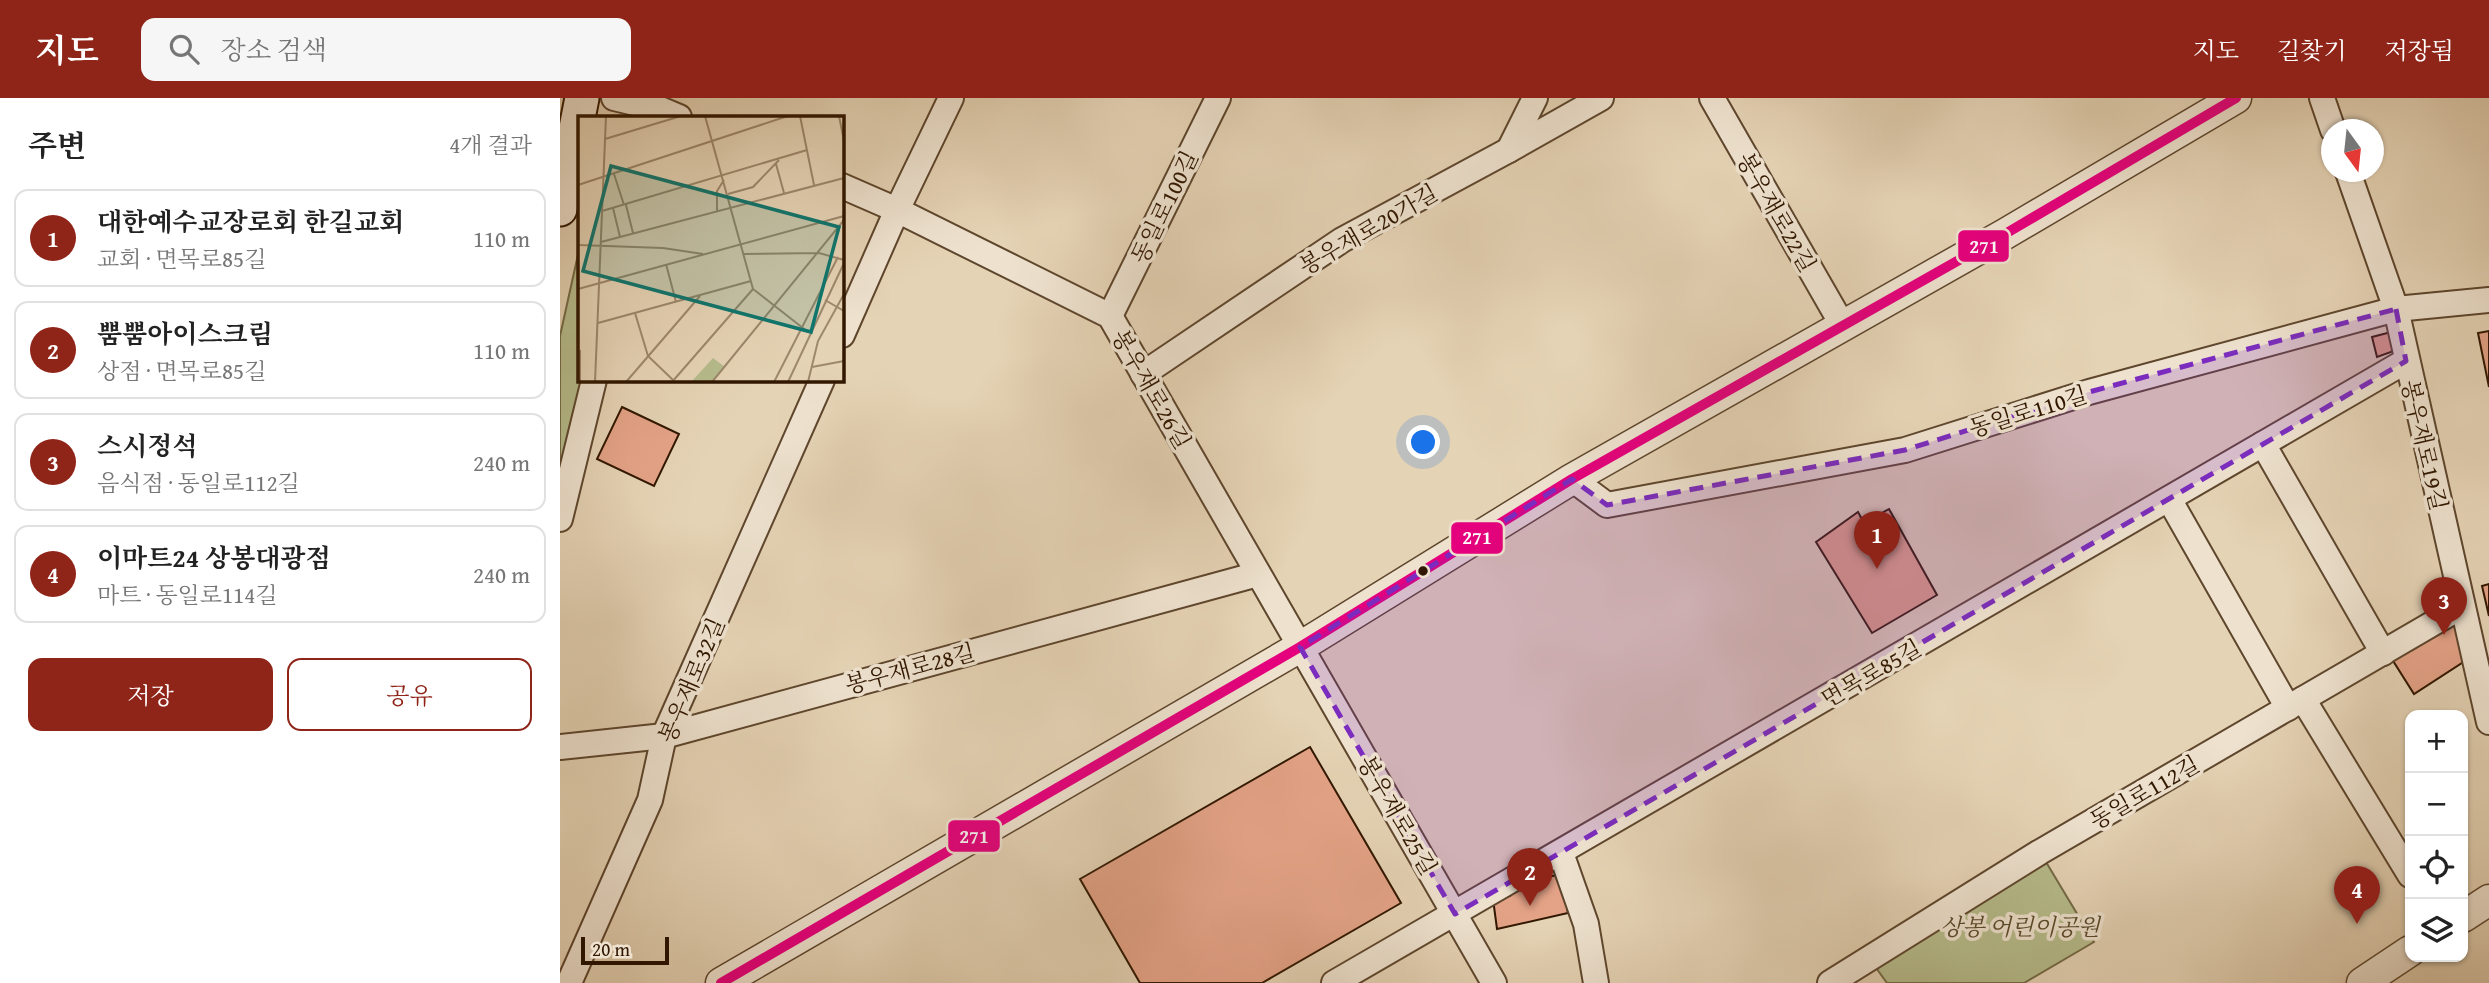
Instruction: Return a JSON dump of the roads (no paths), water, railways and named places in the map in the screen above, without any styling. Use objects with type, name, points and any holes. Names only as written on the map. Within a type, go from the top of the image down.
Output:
[{"type":"main road","points":[[578,116],[582,98]]},
{"type":"main road","points":[[560,209],[578,118]]},
{"type":"street","points":[[614,98],[665,110]]},
{"type":"street","points":[[844,330],[897,210],[951,98]]},
{"type":"street","name":"동일로100길","points":[[1110,316],[1218,98]]},
{"type":"street","points":[[1509,150],[1535,98]]},
{"type":"street","name":"봉우재로20가길","points":[[1143,374],[1342,240],[1601,98]]},
{"type":"street","name":"봉우재로22길","points":[[1712,98],[1843,326]]},
{"type":"street","points":[[721,983],[1300,647],[1572,480],[2006,234],[2236,98]]},
{"type":"street","points":[[2322,98],[2329,119]]},
{"type":"street","name":"봉우재로19길","points":[[2352,182],[2396,309],[2489,722]]},
{"type":"street","name":"봉우재로26길","points":[[844,187],[897,210],[1110,316],[1300,647]]},
{"type":"street","name":"동일로110길","points":[[1572,480],[1607,505],[1905,450],[2089,392],[2396,309],[2489,300]]},
{"type":"street","name":"면목로85길","points":[[1335,983],[2406,360]]},
{"type":"street","points":[[560,519],[594,382]]},
{"type":"street","name":"봉우재로32길","points":[[569,983],[650,800],[664,736],[821,382]]},
{"type":"street","points":[[2263,444],[2382,653]]},
{"type":"street","points":[[2169,499],[2296,703],[2405,867]]},
{"type":"street","name":"봉우재로28길","points":[[560,747],[664,736],[1258,574]]},
{"type":"street","name":"동일로112길","points":[[1830,983],[2040,852],[2461,607]]},
{"type":"street","name":"봉우재로25길","points":[[1300,647],[1494,983]]},
{"type":"street","points":[[1561,853],[1586,924],[1597,983]]},
{"type":"street","points":[[2468,914],[2489,900]]},
{"type":"street","points":[[2362,983],[2405,954]]},
{"type":"place","name":"대한예수교장로회 한길교회","points":[[1877,569]]},
{"type":"place","name":"스시정석","points":[[2444,635]]},
{"type":"place","name":"뿜뿜아이스크림","points":[[1530,906]]},
{"type":"place","name":"이마트24 상봉대광점","points":[[2357,924]]},
{"type":"park label","name":"상봉 어린이공원","points":[[2020,926]]}]
